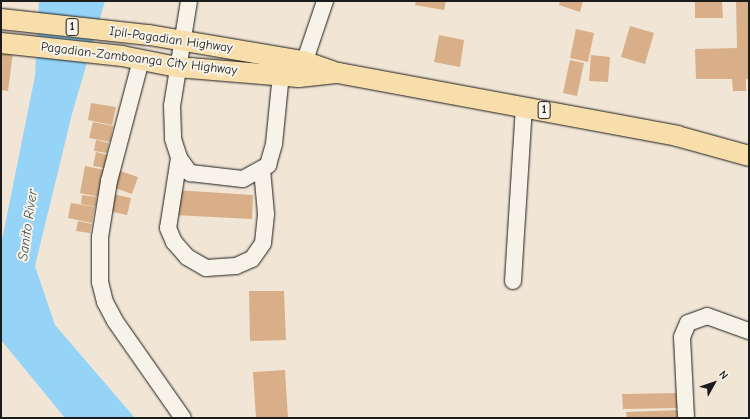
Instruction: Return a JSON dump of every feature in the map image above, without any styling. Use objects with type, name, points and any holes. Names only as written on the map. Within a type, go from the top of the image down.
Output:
[{"type":"main road","name":"Ipil-Pagadian Highway","points":[[9,19],[181,41],[291,68],[338,73],[524,106]]},
{"type":"main road","name":"Pagadian-Zamboanga City Highway","points":[[9,43],[122,56],[177,67],[291,68]]},
{"type":"main road","name":"1","points":[[524,106],[677,136],[749,156]]},
{"type":"street","points":[[189,1],[181,41],[172,106],[173,139],[178,158],[168,228],[174,242],[187,257],[206,268],[236,266],[252,259],[263,243],[266,214],[262,169]]},
{"type":"street","points":[[178,158],[190,173],[222,178],[243,179],[268,165],[291,68],[325,1]]},
{"type":"street","points":[[141,60],[109,181],[100,237],[100,282],[104,302],[115,321],[183,418]]},
{"type":"street","points":[[513,281],[524,106]]},
{"type":"street","points":[[686,418],[682,337],[688,323],[707,316],[749,331]]},
{"type":"water","name":"Sanito River","points":[[39,1],[105,1],[72,114],[35,266],[55,325],[135,418],[65,418],[1,340],[1,245],[35,76]]},
{"type":"building","points":[[416,1],[446,1],[444,10],[415,5]]},
{"type":"building","points":[[560,1],[583,1],[580,12],[559,5]]},
{"type":"building","points":[[695,1],[722,1],[723,18],[695,18]]},
{"type":"building","points":[[736,1],[749,1],[749,79],[746,79],[746,91],[733,91],[732,79],[696,79],[695,49],[737,48]]},
{"type":"building","points":[[630,26],[654,33],[645,64],[621,57]]},
{"type":"building","points":[[576,29],[594,33],[588,62],[570,58]]},
{"type":"building","points":[[439,35],[464,40],[460,67],[434,62]]},
{"type":"building","points":[[1,50],[13,52],[8,91],[1,90]]},
{"type":"building","points":[[591,55],[610,57],[608,82],[589,81]]},
{"type":"building","points":[[570,60],[584,63],[577,96],[563,93]]},
{"type":"building","points":[[91,103],[116,107],[112,125],[88,120]]},
{"type":"building","points":[[93,122],[113,126],[110,142],[89,138]]},
{"type":"building","points":[[96,140],[109,143],[107,153],[94,151]]},
{"type":"building","points":[[96,152],[108,155],[105,168],[93,166]]},
{"type":"building","points":[[85,166],[105,170],[100,197],[80,193]]},
{"type":"building","points":[[117,170],[138,177],[132,194],[112,187]]},
{"type":"building","points":[[175,190],[253,195],[252,219],[174,215]]},
{"type":"building","points":[[113,194],[131,198],[127,215],[109,211]]},
{"type":"building","points":[[82,195],[97,197],[96,207],[81,204]]},
{"type":"building","points":[[71,203],[95,207],[92,223],[68,218]]},
{"type":"building","points":[[78,221],[92,224],[90,233],[76,231]]},
{"type":"building","points":[[249,291],[284,291],[286,340],[250,341]]},
{"type":"building","points":[[285,370],[288,418],[256,418],[253,372]]},
{"type":"building","points":[[678,393],[678,408],[623,409],[622,394]]},
{"type":"building","points":[[681,410],[681,418],[627,418],[626,412]]}]
